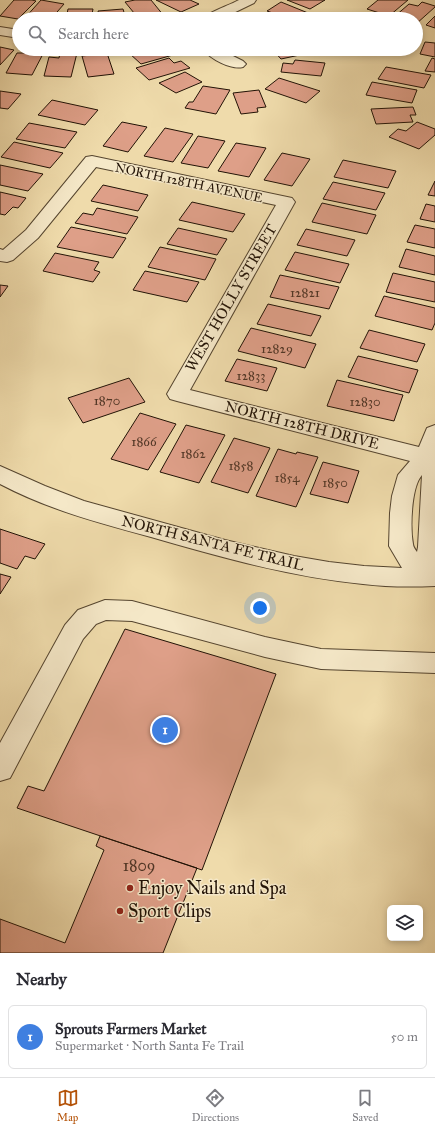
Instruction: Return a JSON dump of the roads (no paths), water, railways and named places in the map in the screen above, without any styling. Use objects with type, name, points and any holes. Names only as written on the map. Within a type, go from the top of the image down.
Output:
[{"type":"street","points":[[227,12],[249,0]]},
{"type":"street","points":[[0,31],[12,33]]},
{"type":"street","points":[[220,56],[238,64]]},
{"type":"street","name":"NORTH 128TH AVENUE","points":[[3,256],[32,234],[92,161],[286,202]]},
{"type":"street","name":"WEST HOLLY STREET","points":[[177,394],[286,202]]},
{"type":"street","name":"NORTH 128TH DRIVE","points":[[177,394],[427,457]]},
{"type":"street","points":[[427,577],[401,546],[401,520],[403,496],[409,475],[427,457],[435,433]]},
{"type":"street","points":[[427,457],[434,478],[427,577]]},
{"type":"street","name":"NORTH SANTA FE TRAIL","points":[[0,474],[24,487],[108,516],[270,560],[306,568],[346,573],[427,577]]},
{"type":"street","points":[[0,769],[74,632],[87,617],[105,610],[132,611],[264,647],[321,659],[435,663]]},
{"type":"place","name":"Sprouts Farmers Market","points":[[165,730]]},
{"type":"place","name":"Enjoy Nails and Spa","points":[[130,888]]},
{"type":"place","name":"Sport Clips","points":[[120,911]]}]
